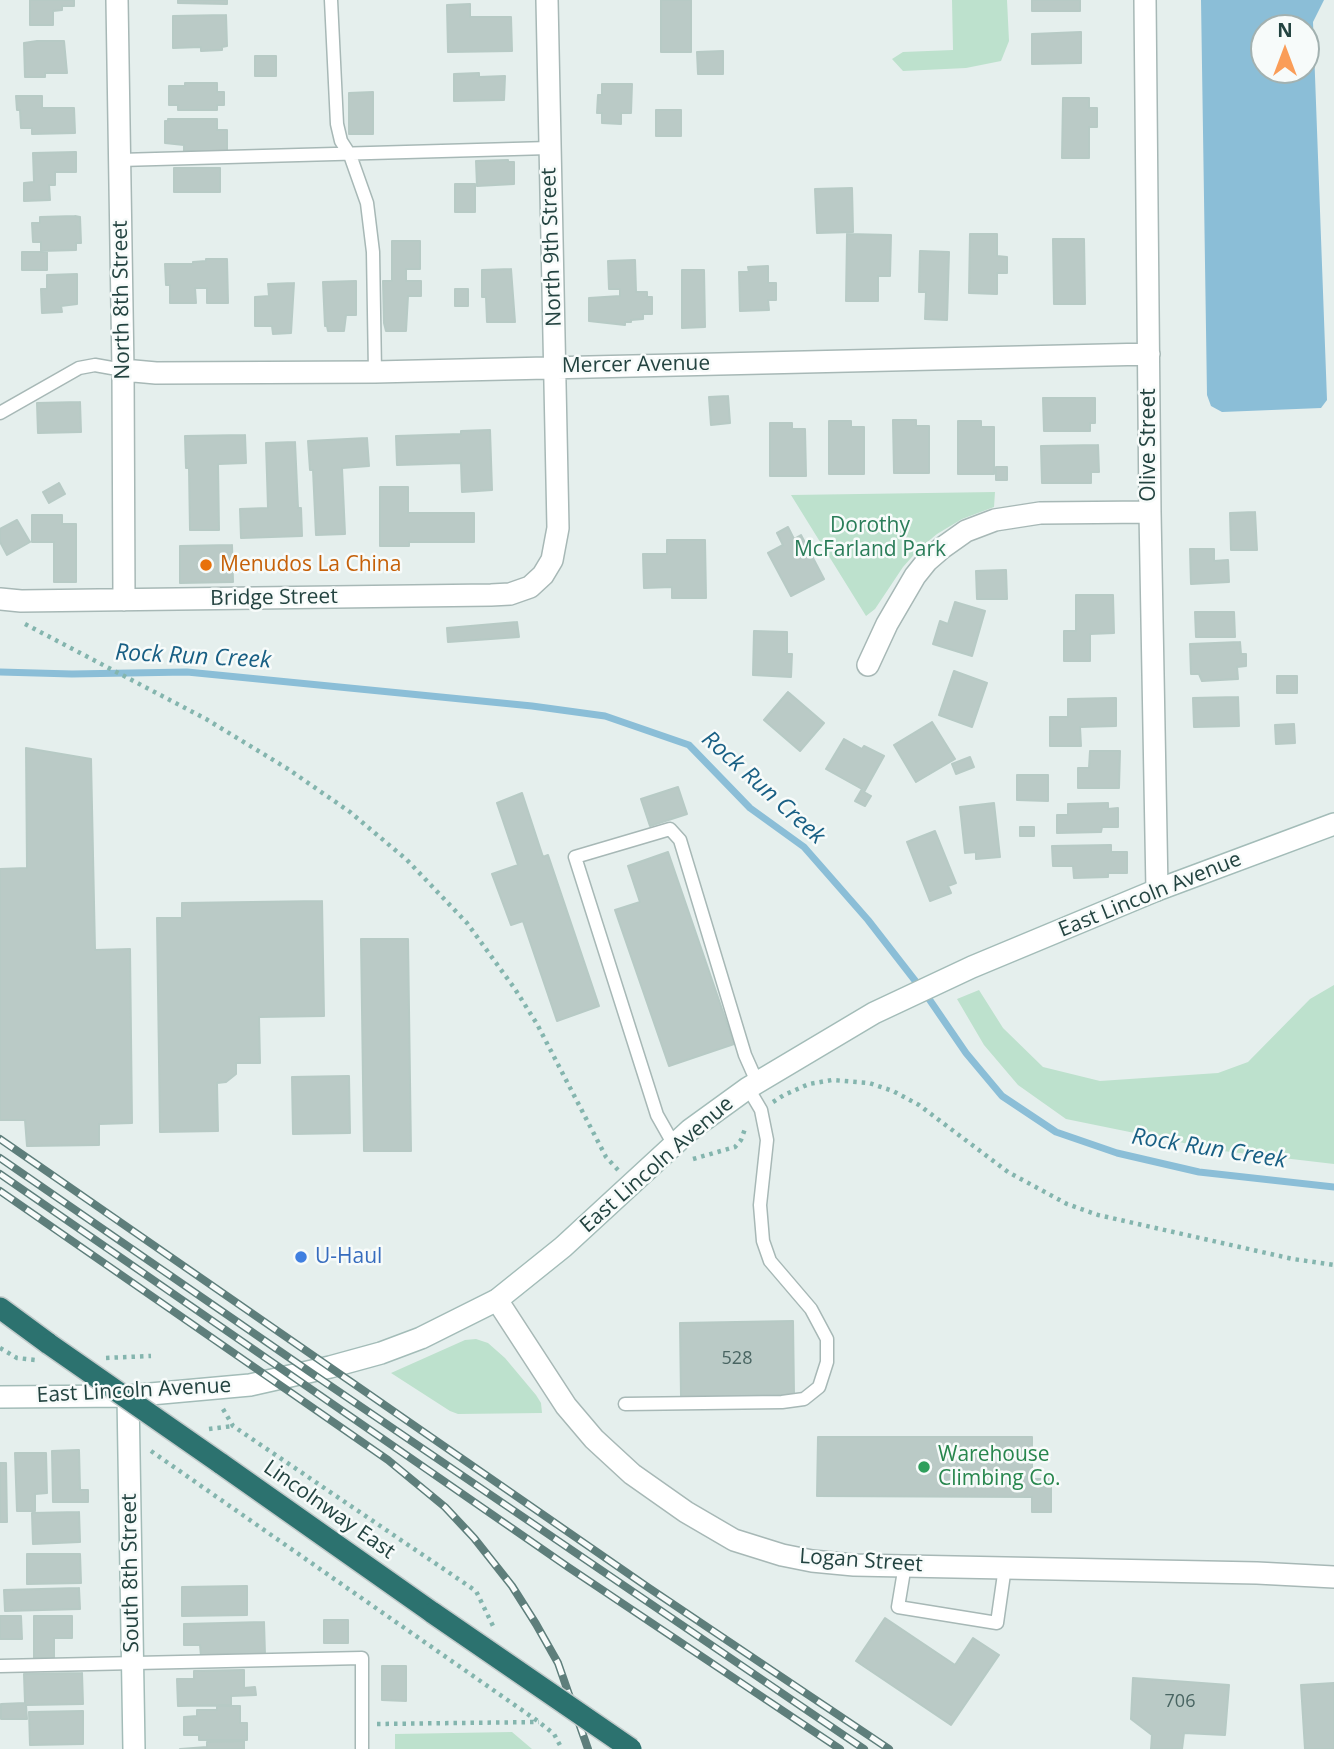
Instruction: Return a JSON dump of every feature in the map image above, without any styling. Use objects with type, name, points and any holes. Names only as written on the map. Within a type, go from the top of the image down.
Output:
[{"type":"highway","name":"Lincolnway East","points":[[0,1308],[631,1749]]},
{"type":"street","name":"North 8th Street","points":[[117,0],[124,600]]},
{"type":"street","name":"North 9th Street","points":[[543,575],[552,560],[558,528],[547,0]]},
{"type":"street","name":"Olive Street","points":[[1145,0],[1157,890]]},
{"type":"street","name":"Mercer Avenue","points":[[123,370],[156,373],[375,372],[1149,354]]},
{"type":"street","points":[[867,665],[891,616],[915,576],[934,554],[966,531],[995,520],[1040,513],[1150,512]]},
{"type":"street","name":"Bridge Street","points":[[0,599],[21,601],[491,596],[510,594],[530,587],[543,575]]},
{"type":"street","name":"East Lincoln Avenue","points":[[0,1397],[128,1396],[212,1390],[293,1376],[381,1353],[421,1338],[497,1300],[563,1247],[674,1145],[753,1085],[874,1013],[972,967],[1157,890],[1334,824]]},
{"type":"street","name":"Logan Street","points":[[497,1300],[566,1406],[594,1439],[632,1474],[686,1512],[734,1540],[782,1555],[854,1565],[1334,1577]]},
{"type":"street","name":"South 8th Street","points":[[128,1396],[134,1749]]},
{"type":"lane","points":[[331,0],[337,124],[341,141],[350,155],[367,204],[373,252],[375,372]]},
{"type":"lane","points":[[120,160],[549,148]]},
{"type":"lane","points":[[0,413],[79,368],[95,365],[123,370]]},
{"type":"lane","points":[[625,1404],[782,1402],[804,1399],[819,1387],[827,1362],[827,1339],[811,1309],[769,1261],[763,1241],[760,1205],[767,1140],[761,1110],[680,840],[670,829],[575,857],[657,1115],[674,1145]]},
{"type":"lane","points":[[905,1565],[898,1607],[997,1623],[1004,1567]]},
{"type":"lane","points":[[0,1666],[362,1658],[362,1749]]},
{"type":"path","points":[[16,622],[44,633],[206,719],[350,811],[407,860],[467,923],[515,989],[537,1024],[606,1157]]},
{"type":"path","points":[[893,1091],[919,1105],[1008,1172],[1067,1204],[1124,1221],[1293,1259],[1334,1265]]},
{"type":"path","points":[[212,1390],[233,1426],[476,1591],[496,1634]]},
{"type":"path","points":[[150,1447],[151,1452],[539,1722],[554,1734],[562,1749]]},
{"type":"path","points":[[362,1724],[539,1722]]},
{"type":"green space","points":[[952,0],[1007,0],[1009,41],[1001,61],[966,68],[903,71],[892,59],[903,52],[953,50]]},
{"type":"green space","name":"Dorothy McFarland Park","points":[[995,492],[994,507],[962,519],[919,549],[903,567],[875,609],[866,616],[791,495]]},
{"type":"green space","points":[[1334,985],[1334,1164],[1223,1151],[1066,1119],[1018,1085],[984,1045],[957,999],[979,990],[1003,1028],[1043,1067],[1100,1081],[1218,1073],[1248,1062],[1310,999]]},
{"type":"green space","points":[[476,1339],[488,1343],[505,1358],[536,1395],[541,1403],[542,1413],[458,1414],[391,1373],[465,1340]]},
{"type":"green space","points":[[512,1732],[532,1749],[395,1749],[395,1734]]},
{"type":"water","points":[[1201,0],[1324,0],[1317,14],[1250,14],[1250,84],[1315,84],[1327,400],[1321,408],[1222,412],[1211,406],[1207,395]]},
{"type":"building","points":[[30,0],[74,0],[74,6],[62,6],[62,10],[53,11],[53,25],[30,25]]},
{"type":"building","points":[[178,0],[227,0],[227,4],[178,3]]},
{"type":"building","points":[[661,0],[691,0],[691,52],[661,52]]},
{"type":"building","points":[[1032,0],[1080,0],[1080,11],[1032,11]]},
{"type":"building","points":[[470,4],[470,17],[511,17],[512,51],[448,52],[447,5]]},
{"type":"building","points":[[226,15],[227,46],[222,47],[222,50],[201,51],[201,47],[173,48],[173,16]]},
{"type":"building","points":[[1081,32],[1081,63],[1032,64],[1032,34]]},
{"type":"building","points":[[64,41],[67,73],[25,77],[24,43]]},
{"type":"building","points":[[723,51],[723,74],[698,74],[697,52]]},
{"type":"building","points":[[255,56],[276,56],[276,76],[255,76]]},
{"type":"building","points":[[479,73],[479,77],[505,76],[504,100],[454,101],[454,74]]},
{"type":"building","points":[[185,83],[217,83],[217,92],[224,92],[224,105],[217,105],[217,110],[178,110],[178,105],[169,105],[169,86],[185,86]]},
{"type":"building","points":[[602,84],[632,84],[631,113],[621,113],[621,124],[602,123],[602,113],[597,113]]},
{"type":"building","points":[[373,92],[373,134],[349,134],[349,93]]},
{"type":"building","points":[[16,96],[42,96],[42,108],[74,108],[75,133],[32,134],[32,128],[21,128]]},
{"type":"building","points":[[1063,98],[1089,98],[1089,108],[1097,108],[1097,127],[1089,127],[1089,158],[1062,158]]},
{"type":"building","points":[[656,110],[681,110],[681,136],[656,136]]},
{"type":"building","points":[[217,119],[217,130],[227,130],[227,151],[184,151],[184,145],[165,143],[165,121]]},
{"type":"building","points":[[76,152],[76,172],[55,172],[55,185],[49,185],[50,200],[24,201],[24,183],[34,182],[33,153]]},
{"type":"building","points":[[476,161],[514,162],[514,184],[477,186]]},
{"type":"building","points":[[174,168],[220,168],[220,192],[174,192]]},
{"type":"building","points":[[455,184],[475,184],[475,212],[455,212]]},
{"type":"building","points":[[852,188],[853,232],[817,233],[815,189]]},
{"type":"building","points":[[40,217],[80,217],[81,243],[76,243],[76,250],[41,251],[41,242],[33,242],[32,223],[40,223]]},
{"type":"building","points":[[847,234],[891,235],[890,276],[878,276],[878,301],[846,301]]},
{"type":"building","points":[[970,234],[997,234],[997,256],[1007,257],[1007,273],[997,273],[997,294],[969,293]]},
{"type":"building","points":[[1053,239],[1084,239],[1085,304],[1054,304]]},
{"type":"building","points":[[392,241],[420,241],[420,269],[406,269],[406,281],[421,281],[421,296],[408,296],[406,331],[386,331],[384,323],[383,281],[392,281]]},
{"type":"building","points":[[920,251],[949,252],[947,320],[925,319],[926,292],[919,292]]},
{"type":"building","points":[[22,252],[47,252],[47,270],[22,270]]},
{"type":"building","points":[[206,259],[227,259],[228,303],[207,303],[207,288],[195,288],[196,303],[170,303],[170,285],[166,285],[165,264],[193,264]]},
{"type":"building","points":[[635,260],[636,292],[647,292],[647,297],[652,297],[652,314],[643,314],[643,319],[625,322],[625,325],[589,321],[589,298],[620,296],[620,289],[609,289],[608,261]]},
{"type":"building","points":[[768,266],[768,283],[776,283],[776,300],[768,300],[769,310],[740,311],[739,272],[749,272],[748,267]]},
{"type":"building","points":[[511,269],[515,322],[487,322],[486,297],[482,297],[482,270]]},
{"type":"building","points":[[682,270],[704,270],[705,327],[682,328]]},
{"type":"building","points":[[77,274],[77,304],[61,306],[62,312],[42,313],[41,289],[47,289],[47,275]]},
{"type":"building","points":[[356,281],[356,315],[346,315],[344,331],[328,331],[325,326],[323,282]]},
{"type":"building","points":[[294,283],[291,333],[273,334],[272,326],[255,326],[255,297],[269,296],[268,284]]},
{"type":"building","points":[[455,289],[468,289],[468,306],[455,306]]},
{"type":"building","points":[[728,396],[730,423],[711,425],[709,397]]},
{"type":"building","points":[[1043,398],[1095,398],[1095,423],[1090,423],[1090,431],[1044,431]]},
{"type":"building","points":[[80,402],[81,432],[38,433],[37,403]]},
{"type":"building","points":[[893,420],[916,420],[916,426],[929,426],[929,473],[894,473]]},
{"type":"building","points":[[829,421],[851,421],[851,427],[864,427],[864,474],[829,474]]},
{"type":"building","points":[[958,421],[981,421],[981,427],[994,427],[994,474],[958,474]]},
{"type":"building","points":[[770,423],[792,423],[792,429],[805,429],[806,476],[770,476]]},
{"type":"building","points":[[490,430],[492,490],[462,492],[461,463],[397,465],[396,436],[461,434],[461,431]]},
{"type":"building","points":[[245,435],[246,463],[218,464],[219,530],[190,530],[189,468],[186,468],[185,436]]},
{"type":"building","points":[[367,438],[369,466],[342,468],[345,534],[316,535],[313,470],[310,470],[308,441]]},
{"type":"building","points":[[295,442],[302,536],[241,538],[240,509],[268,508],[266,443]]},
{"type":"building","points":[[1098,445],[1099,472],[1091,472],[1091,483],[1042,483],[1041,446]]},
{"type":"building","points":[[996,467],[1007,467],[1007,480],[996,480]]},
{"type":"building","points":[[59,483],[65,494],[49,503],[43,492]]},
{"type":"building","points":[[380,487],[408,487],[408,513],[474,513],[474,542],[409,542],[409,546],[380,546]]},
{"type":"building","points":[[1255,512],[1257,550],[1231,550],[1230,513]]},
{"type":"building","points":[[32,515],[62,515],[62,524],[76,524],[76,582],[54,582],[54,542],[32,542]]},
{"type":"building","points":[[17,520],[30,542],[7,555],[0,542],[0,529]]},
{"type":"building","points":[[788,527],[794,539],[801,535],[824,579],[791,596],[768,553],[783,545],[777,533]]},
{"type":"building","points":[[667,540],[705,540],[706,598],[672,598],[672,587],[644,588],[643,554],[667,554]]},
{"type":"building","points":[[232,545],[233,582],[180,583],[180,546]]},
{"type":"building","points":[[1190,549],[1214,549],[1214,561],[1228,560],[1229,582],[1191,584]]},
{"type":"building","points":[[1006,570],[1007,599],[977,599],[976,571]]},
{"type":"building","points":[[1076,595],[1113,595],[1114,633],[1090,634],[1090,661],[1064,661],[1064,631],[1076,631]]},
{"type":"building","points":[[955,602],[985,611],[972,656],[933,644],[940,621],[948,624]]},
{"type":"building","points":[[1195,612],[1234,612],[1235,637],[1196,637]]},
{"type":"building","points":[[517,622],[519,637],[448,642],[447,628]]},
{"type":"building","points":[[754,631],[787,632],[787,654],[792,654],[791,677],[753,675]]},
{"type":"building","points":[[1240,642],[1241,654],[1246,654],[1246,666],[1237,667],[1238,679],[1202,681],[1199,674],[1191,674],[1190,644]]},
{"type":"building","points":[[954,671],[987,683],[972,727],[939,715]]},
{"type":"building","points":[[1277,676],[1297,676],[1297,693],[1277,693]]},
{"type":"building","points":[[788,692],[824,723],[800,751],[764,720]]},
{"type":"building","points":[[1238,697],[1239,726],[1194,727],[1193,698]]},
{"type":"building","points":[[1116,698],[1116,726],[1080,727],[1081,746],[1050,746],[1050,717],[1068,717],[1068,699]]},
{"type":"building","points":[[932,722],[955,759],[916,782],[894,745]]},
{"type":"building","points":[[1294,724],[1295,743],[1276,744],[1275,725]]},
{"type":"building","points":[[844,739],[862,749],[864,746],[884,756],[864,792],[871,796],[865,806],[855,801],[862,789],[826,769]]},
{"type":"building","points":[[26,748],[91,759],[95,950],[130,949],[132,1123],[99,1124],[99,1145],[27,1146],[25,1120],[0,1120],[0,869],[27,868]]},
{"type":"building","points":[[1090,751],[1120,751],[1119,788],[1078,788],[1078,768],[1089,768]]},
{"type":"building","points":[[970,757],[974,767],[956,774],[952,764]]},
{"type":"building","points":[[1017,775],[1048,775],[1048,801],[1017,800]]},
{"type":"building","points":[[678,787],[687,814],[650,826],[641,799]]},
{"type":"building","points":[[522,793],[543,857],[548,855],[599,1006],[557,1021],[523,921],[511,925],[492,874],[518,865],[497,803]]},
{"type":"building","points":[[994,803],[1000,857],[976,859],[976,852],[965,853],[960,807]]},
{"type":"building","points":[[1108,803],[1108,809],[1118,808],[1118,827],[1102,827],[1101,832],[1057,833],[1057,815],[1068,815],[1068,804]]},
{"type":"building","points":[[1020,827],[1034,827],[1034,836],[1020,836]]},
{"type":"building","points":[[935,831],[956,883],[948,886],[951,893],[930,901],[907,842]]},
{"type":"building","points":[[1111,845],[1111,852],[1127,852],[1127,873],[1108,873],[1108,877],[1074,878],[1073,866],[1053,866],[1052,846]]},
{"type":"building","points":[[668,852],[734,1044],[669,1066],[615,910],[640,902],[628,866]]},
{"type":"building","points":[[322,901],[324,1016],[259,1017],[260,1063],[236,1063],[236,1074],[226,1082],[217,1083],[218,1131],[160,1132],[157,918],[182,918],[182,903]]},
{"type":"building","points":[[361,939],[408,939],[411,1151],[364,1151]]},
{"type":"building","points":[[349,1076],[350,1133],[293,1134],[292,1077]]},
{"type":"building","points":[[793,1321],[794,1395],[681,1397],[680,1323]]},
{"type":"building","points":[[818,1437],[1032,1437],[1032,1479],[1051,1479],[1051,1512],[1032,1512],[1032,1497],[817,1496]]},
{"type":"building","points":[[79,1450],[80,1490],[88,1490],[88,1502],[53,1502],[52,1451]]},
{"type":"building","points":[[15,1453],[46,1453],[47,1493],[35,1494],[35,1511],[17,1511]]},
{"type":"building","points":[[0,1463],[6,1463],[7,1522],[0,1522]]},
{"type":"building","points":[[79,1512],[80,1542],[33,1544],[32,1513]]},
{"type":"building","points":[[27,1554],[80,1554],[81,1583],[27,1584]]},
{"type":"building","points":[[247,1586],[247,1615],[182,1616],[182,1587]]},
{"type":"building","points":[[79,1588],[80,1609],[5,1611],[4,1590]]},
{"type":"building","points":[[0,1616],[21,1616],[22,1639],[0,1639]]},
{"type":"building","points":[[34,1616],[72,1616],[72,1638],[54,1638],[54,1658],[34,1658]]},
{"type":"building","points":[[885,1618],[955,1665],[973,1638],[999,1655],[951,1725],[856,1661]]},
{"type":"building","points":[[324,1620],[348,1620],[348,1643],[324,1643]]},
{"type":"building","points":[[264,1622],[265,1655],[201,1656],[200,1645],[184,1645],[184,1624]]},
{"type":"building","points":[[382,1666],[406,1666],[406,1701],[382,1700]]},
{"type":"building","points":[[244,1670],[244,1688],[255,1687],[256,1695],[231,1696],[231,1705],[178,1706],[177,1679],[194,1679],[194,1671]]},
{"type":"building","points":[[82,1673],[83,1704],[26,1705],[27,1719],[1,1719],[1,1704],[25,1703],[24,1674]]},
{"type":"building","points":[[1133,1678],[1229,1685],[1225,1735],[1184,1733],[1182,1749],[1151,1749],[1152,1735],[1131,1719]]},
{"type":"building","points":[[1334,1683],[1334,1749],[1305,1749],[1301,1685]]},
{"type":"building","points":[[217,1706],[240,1706],[240,1723],[247,1723],[247,1740],[199,1740],[199,1735],[184,1735],[184,1717],[197,1716],[197,1710],[217,1710]]},
{"type":"building","points":[[83,1711],[83,1744],[30,1745],[29,1712]]},
{"type":"building","points":[[244,1741],[244,1749],[180,1749],[207,1747],[207,1742]]},
{"type":"waterway","name":"Rock Run Creek","points":[[0,672],[187,672],[532,706],[605,716],[689,745],[750,808],[804,847],[868,920],[927,996],[966,1053],[1002,1096],[1056,1132],[1117,1153],[1199,1172],[1334,1187]]},
{"type":"railway","points":[[0,1139],[649,1588],[889,1749]]},
{"type":"railway","points":[[0,1158],[864,1749]]},
{"type":"railway","points":[[0,1174],[568,1567],[840,1749]]},
{"type":"railway","points":[[0,1191],[388,1460],[445,1507],[512,1586],[536,1624],[558,1663],[588,1749]]},
{"type":"place","name":"Menudos La China","points":[[206,565]]},
{"type":"place","name":"U-Haul","points":[[301,1257]]},
{"type":"place","name":"Warehouse Climbing Co.","points":[[924,1467]]}]
